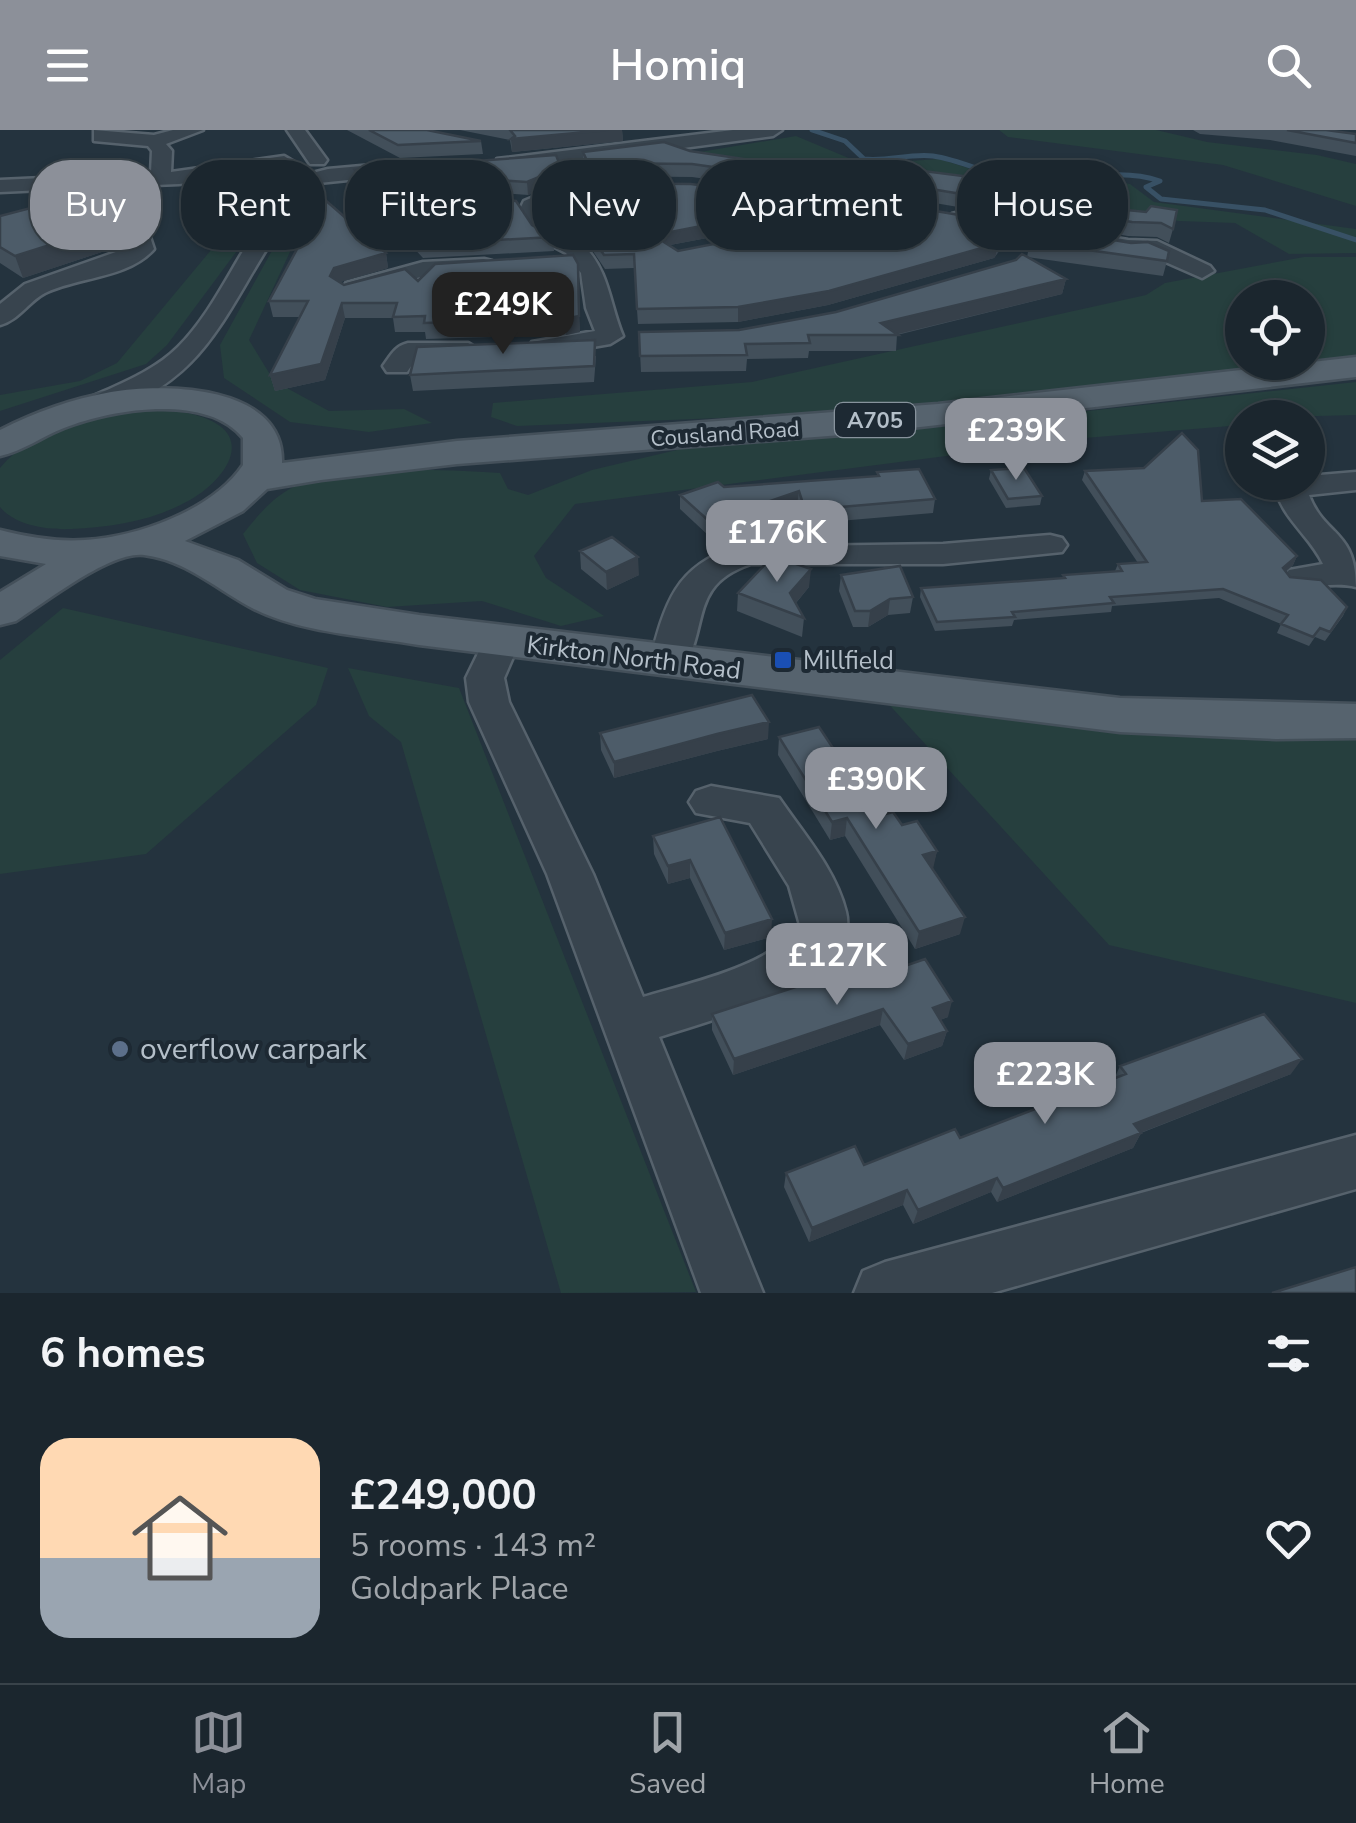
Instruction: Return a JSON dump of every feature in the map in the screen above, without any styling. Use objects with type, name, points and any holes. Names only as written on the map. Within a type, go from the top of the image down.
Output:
[{"type":"main road","name":"Cousland Road","points":[[259,462],[392,459],[800,428],[1084,401],[1356,367]]},
{"type":"main road","points":[[0,543],[33,551],[98,552],[145,541],[199,520],[238,496],[259,462],[253,424],[237,413],[208,403],[160,399],[95,406],[8,437]]},
{"type":"main road","points":[[199,520],[206,544],[222,570]]},
{"type":"main road","name":"Kirkton North Road","points":[[145,541],[222,570],[271,600],[310,612],[501,641],[1120,715],[1276,722],[1356,720]]},
{"type":"main road","points":[[0,611],[98,552]]},
{"type":"street","points":[[80,138],[102,133],[154,141],[194,130]]},
{"type":"street","points":[[494,145],[504,148],[513,162],[773,130]]},
{"type":"street","points":[[277,160],[300,137],[314,160]]},
{"type":"street","points":[[154,141],[162,150],[163,169]]},
{"type":"street","points":[[397,353],[567,346],[619,336],[599,308],[593,272],[582,257],[536,224],[524,205],[588,187],[566,158]]},
{"type":"street","points":[[163,169],[181,169]]},
{"type":"street","points":[[163,169],[181,173]]},
{"type":"street","points":[[0,186],[30,186]]},
{"type":"street","points":[[940,215],[957,218]]},
{"type":"street","points":[[1128,246],[1155,242],[1202,270]]},
{"type":"street","points":[[0,317],[34,289],[141,250]]},
{"type":"street","points":[[95,406],[154,378],[191,350],[256,250]]},
{"type":"street","points":[[1008,257],[1014,250]]},
{"type":"street","points":[[548,263],[582,257]]},
{"type":"street","points":[[360,263],[388,277]]},
{"type":"street","points":[[348,290],[424,269],[500,266]]},
{"type":"street","points":[[191,350],[188,374],[193,389],[208,403]]},
{"type":"street","points":[[1302,577],[1350,574],[1332,546],[1297,506],[1293,494],[1300,486],[1356,481]]},
{"type":"street","points":[[669,661],[695,582],[723,560],[760,553],[890,555],[988,537],[1050,545]]},
{"type":"street","points":[[501,641],[485,678],[489,702],[570,874],[732,1293]]},
{"type":"street","points":[[630,1023],[738,989],[791,966],[822,936],[825,923],[818,899],[764,809],[711,802]]},
{"type":"street","points":[[885,1293],[1356,1162]]},
{"type":"green space","points":[[999,130],[1156,130],[1207,142],[1317,155],[1356,164],[1356,206],[1223,165],[1008,137]]},
{"type":"green space","points":[[796,136],[853,160],[730,160],[688,154]]},
{"type":"green space","points":[[939,159],[957,165],[957,184],[937,181],[937,160],[924,160]]},
{"type":"green space","points":[[1128,184],[1154,202],[1356,229],[1356,253],[1289,254],[1235,223],[1179,221],[1128,211]]},
{"type":"green space","points":[[211,250],[238,250],[167,345],[146,364],[0,411],[0,395],[80,381],[117,363]]},
{"type":"green space","points":[[272,250],[291,250],[249,340],[274,381],[329,411],[404,409],[432,423],[369,432],[290,422],[224,378],[220,345]]},
{"type":"green space","points":[[1304,257],[1356,257],[1356,359],[1325,362],[1325,280],[1225,280],[1225,373],[845,413],[517,426],[491,417],[493,403],[752,382],[1146,295],[1165,283]]},
{"type":"green space","points":[[1356,382],[1356,415],[1325,416],[1325,400],[1225,400],[1225,426],[1085,438],[575,504],[534,556],[546,578],[604,616],[561,626],[482,601],[387,607],[300,590],[257,563],[243,534],[268,505],[291,488],[344,474],[427,470],[500,473],[508,489],[528,495],[592,470],[681,449],[883,433]]},
{"type":"green space","points":[[141,410],[202,417],[229,435],[230,458],[203,492],[162,513],[102,527],[43,527],[23,523],[0,507],[0,468],[29,443],[84,420]]},
{"type":"green space","points":[[63,608],[328,668],[316,705],[146,854],[0,874],[0,660]]},
{"type":"green space","points":[[348,668],[459,688],[696,1292],[561,1293],[401,742],[369,716]]},
{"type":"green space","points":[[883,698],[1356,735],[1356,1003],[1109,945]]},
{"type":"building","points":[[369,130],[427,130],[481,141],[398,145]]},
{"type":"building","points":[[510,130],[608,130],[511,139],[515,136]]},
{"type":"building","points":[[1287,130],[1356,134],[1356,143]]},
{"type":"building","points":[[664,142],[690,151],[751,160],[696,160],[696,165],[676,164],[676,160],[587,160],[583,152]]},
{"type":"building","points":[[556,155],[558,160],[532,160],[532,180],[527,182],[512,181],[512,160],[489,160]]},
{"type":"building","points":[[937,173],[957,175],[957,193],[937,190]]},
{"type":"building","points":[[676,184],[696,185],[696,227],[676,231]]},
{"type":"building","points":[[325,200],[345,217],[345,250],[386,253],[334,268],[330,276],[344,285],[405,269],[418,281],[435,264],[573,255],[578,264],[579,316],[424,323],[425,316],[393,317],[397,303],[342,303],[321,364],[270,375],[308,301],[269,301],[296,250],[325,250]]},
{"type":"building","points":[[512,201],[532,225],[532,238],[512,239]]},
{"type":"building","points":[[1151,206],[1177,210],[1173,229],[1161,223],[1128,221],[1128,210],[1146,212]]},
{"type":"building","points":[[30,208],[30,250],[34,250],[15,256],[0,247],[0,216]]},
{"type":"building","points":[[937,211],[957,215],[957,250],[975,250],[829,291],[738,307],[637,309],[634,254],[604,255],[601,250],[678,251],[696,247],[937,250]]},
{"type":"building","points":[[1128,242],[1148,242],[1169,251],[1167,261],[1088,250],[1128,250]]},
{"type":"building","points":[[1022,254],[1066,279],[881,323],[898,335],[808,335],[810,343],[745,344],[747,355],[640,356],[639,332],[739,330],[836,312],[1016,260]]},
{"type":"building","points":[[595,340],[594,366],[410,375],[417,347]]},
{"type":"building","points":[[1182,433],[1198,450],[1202,501],[1242,500],[1297,556],[1283,568],[1290,577],[1321,580],[1347,607],[1330,632],[1320,628],[1313,637],[1281,624],[1288,615],[1223,589],[1110,597],[1114,603],[1012,612],[1015,617],[937,622],[921,588],[1065,578],[1063,575],[1122,571],[1118,564],[1147,562],[1085,471],[1144,468]]},
{"type":"building","points":[[1024,468],[1042,496],[1008,499],[991,470]]},
{"type":"building","points":[[919,469],[935,499],[805,510],[799,491],[710,522],[680,495],[718,482],[724,487],[879,476],[877,472]]},
{"type":"building","points":[[612,537],[638,557],[606,572],[580,551]]},
{"type":"building","points":[[773,556],[811,569],[790,593],[804,618],[738,593]]},
{"type":"building","points":[[900,566],[913,597],[890,599],[870,611],[855,611],[841,575]]},
{"type":"building","points":[[752,695],[769,722],[614,762],[600,733]]},
{"type":"building","points":[[819,727],[878,816],[893,812],[902,825],[917,821],[937,851],[923,855],[965,917],[919,932],[847,818],[832,822],[779,737]]},
{"type":"building","points":[[720,817],[772,919],[725,933],[690,860],[668,866],[653,836]]},
{"type":"building","points":[[925,959],[952,1001],[933,1008],[947,1031],[908,1044],[883,1009],[734,1059],[712,1014],[848,970],[855,983]]},
{"type":"building","points":[[1264,1014],[1302,1059],[1134,1124],[1141,1133],[1003,1188],[997,1178],[918,1210],[907,1190],[812,1228],[786,1173],[855,1146],[864,1165],[955,1129],[960,1138],[1126,1074],[1120,1066]]},
{"type":"building","points":[[1356,1267],[1356,1293],[1272,1293]]},
{"type":"waterway","points":[[812,130],[845,141],[864,159],[933,156],[1030,181],[1111,175],[1143,177],[1160,181],[1146,187],[1161,199],[1265,210],[1356,240]]},
{"type":"place","name":"Millfield","points":[[783,660]]},
{"type":"place","name":"overflow carpark","points":[[120,1049]]}]
